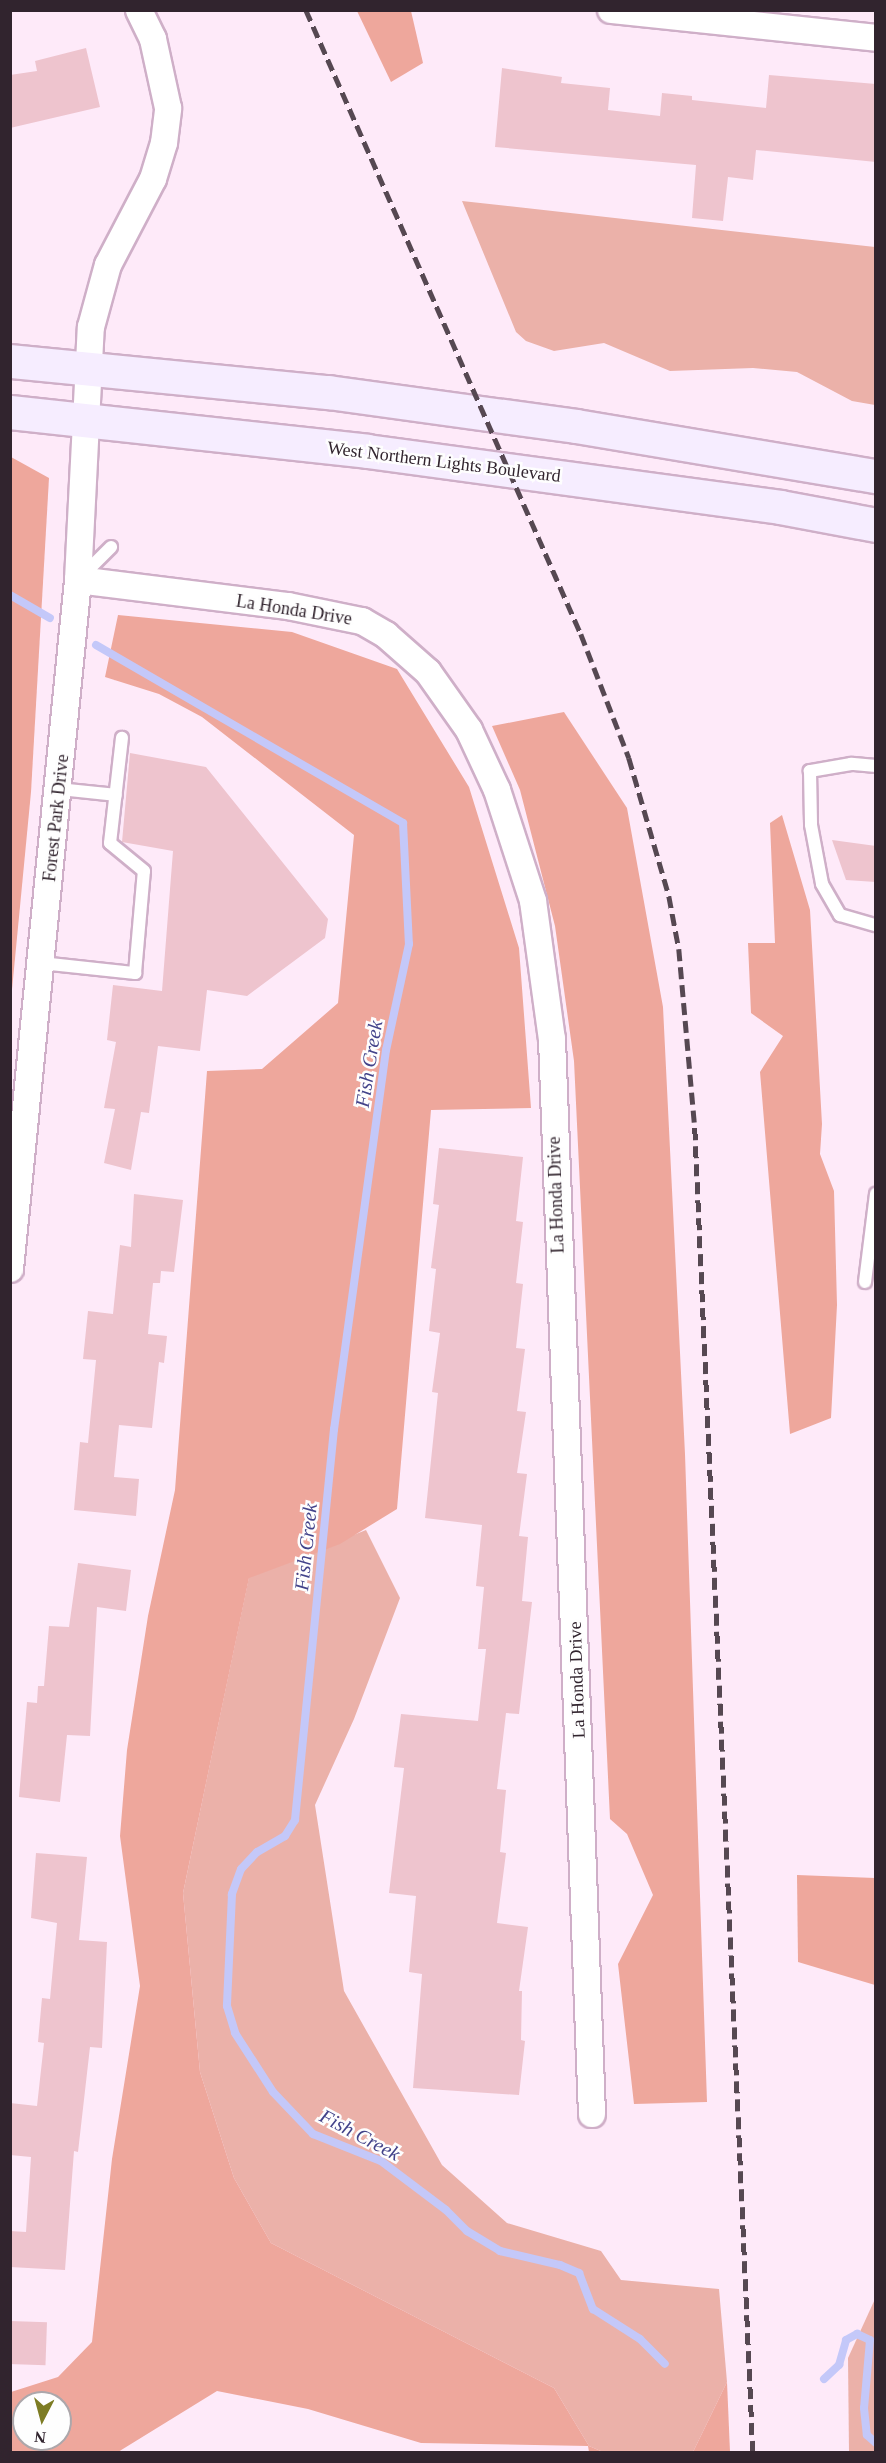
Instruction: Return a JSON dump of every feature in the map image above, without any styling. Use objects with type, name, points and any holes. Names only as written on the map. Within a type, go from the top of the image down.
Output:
[{"type":"main road","points":[[10,361],[328,392],[576,426],[876,476]]},
{"type":"main road","name":"West Northern Lights Boulevard","points":[[10,412],[390,454],[780,507],[876,525]]},
{"type":"street","points":[[88,367],[96,296],[108,265],[142,206],[164,143],[168,108],[163,73],[139,10]]},
{"type":"street","points":[[611,10],[876,38]]},
{"type":"street","name":"Forest Park Drive","points":[[10,1269],[78,580],[88,367]]},
{"type":"street","name":"La Honda Drive","points":[[78,580],[322,611],[362,621],[386,634],[428,672],[470,730],[497,790],[533,901],[552,1039],[592,2114]]},
{"type":"lane","points":[[78,580],[111,547]]},
{"type":"lane","points":[[41,963],[135,973],[144,871],[110,843],[122,738]]},
{"type":"lane","points":[[876,766],[851,764],[810,771],[811,825],[822,884],[840,915],[876,925]]},
{"type":"lane","points":[[59,789],[116,795]]},
{"type":"lane","points":[[865,1282],[876,1194]]},
{"type":"shaded area","points":[[357,11],[411,11],[423,63],[391,82]]},
{"type":"shaded area","points":[[462,201],[875,247],[875,405],[852,401],[797,372],[753,368],[670,371],[604,343],[554,351],[526,341],[516,332]]},
{"type":"shaded area","points":[[11,457],[49,478],[31,792],[11,1000]]},
{"type":"shaded area","points":[[118,615],[292,632],[397,669],[469,787],[519,948],[531,1108],[431,1110],[397,1509],[340,1544],[249,1578],[183,1893],[200,2072],[234,2178],[271,2243],[554,2388],[589,2446],[603,2452],[589,2452],[588,2446],[421,2443],[308,2409],[217,2391],[118,2452],[11,2452],[12,2392],[12,2451],[72,2451],[72,2391],[14,2391],[58,2377],[92,2342],[112,2159],[140,1986],[120,1836],[127,1750],[148,1616],[175,1490],[207,1071],[262,1069],[338,1003],[354,835],[202,717],[159,694],[105,677]]},
{"type":"shaded area","points":[[564,712],[627,808],[663,1007],[685,1454],[707,2102],[634,2104],[618,1964],[653,1895],[627,1834],[610,1819],[574,1061],[555,926],[520,790],[492,726]]},
{"type":"shaded area","points":[[782,815],[810,910],[822,1124],[820,1154],[834,1191],[837,1305],[831,1418],[790,1434],[760,1072],[783,1036],[751,1013],[748,943],[775,943],[770,823]]},
{"type":"shaded area","points":[[366,1530],[400,1598],[354,1719],[315,1805],[344,1991],[442,2165],[507,2223],[601,2251],[621,2280],[719,2289],[727,2382],[693,2452],[603,2452],[589,2446],[554,2388],[271,2243],[234,2178],[200,2072],[183,1893],[249,1577]]},
{"type":"shaded area","points":[[797,1875],[875,1878],[875,1985],[798,1962]]},
{"type":"shaded area","points":[[875,2299],[875,2452],[849,2452],[848,2358]]},
{"type":"shaded area","points":[[727,2382],[730,2452],[693,2452]]},
{"type":"building","points":[[86,48],[100,107],[10,128],[10,75],[37,71],[35,61]]},
{"type":"building","points":[[502,68],[562,77],[561,83],[610,88],[608,110],[660,116],[662,93],[692,96],[692,100],[766,108],[769,75],[876,84],[876,162],[756,150],[753,180],[728,177],[723,221],[692,218],[696,165],[495,147]]},
{"type":"building","points":[[130,753],[206,767],[328,919],[325,938],[247,996],[207,990],[200,1051],[158,1046],[149,1113],[141,1112],[131,1170],[104,1163],[115,1109],[104,1108],[116,1042],[107,1040],[113,985],[162,991],[173,851],[122,842]]},
{"type":"building","points":[[832,840],[876,846],[876,882],[846,880]]},
{"type":"building","points":[[439,1148],[523,1157],[516,1221],[523,1222],[516,1283],[523,1284],[516,1348],[525,1349],[517,1411],[526,1412],[517,1473],[527,1474],[519,1536],[528,1537],[522,1601],[532,1602],[519,1714],[506,1713],[497,1789],[506,1790],[500,1852],[506,1853],[497,1923],[528,1927],[519,1991],[522,1991],[521,2040],[525,2041],[519,2095],[413,2088],[422,1974],[409,1972],[416,1896],[389,1893],[404,1768],[394,1767],[401,1714],[478,1721],[486,1649],[478,1649],[484,1587],[476,1586],[482,1525],[425,1518],[438,1393],[432,1392],[440,1333],[429,1331],[436,1269],[431,1268],[439,1205],[433,1204]]},
{"type":"building","points":[[134,1194],[183,1200],[174,1272],[161,1271],[160,1283],[153,1283],[148,1334],[167,1336],[164,1363],[159,1362],[152,1428],[119,1425],[114,1477],[139,1479],[136,1516],[74,1510],[80,1442],[88,1443],[96,1360],[83,1359],[88,1311],[113,1314],[120,1245],[131,1247]]},
{"type":"building","points":[[78,1563],[131,1570],[126,1611],[97,1607],[90,1736],[67,1735],[60,1802],[19,1797],[27,1702],[37,1703],[38,1686],[44,1686],[49,1626],[69,1627]]},
{"type":"building","points":[[36,1853],[87,1857],[79,1940],[107,1942],[102,2048],[90,2047],[78,2152],[74,2151],[65,2270],[10,2267],[10,2231],[26,2232],[31,2157],[10,2155],[10,2103],[37,2106],[44,2043],[38,2042],[42,1998],[50,1999],[57,1923],[31,1918]]},
{"type":"building","points":[[10,2321],[47,2322],[45,2365],[10,2364]]},
{"type":"waterway","name":"Fish Creek","points":[[10,595],[50,618]]},
{"type":"waterway","name":"Fish Creek","points":[[96,645],[403,823],[409,944],[386,1050],[334,1429],[295,1820],[285,1836],[257,1852],[241,1869],[232,1894],[227,2006],[235,2033],[273,2092],[313,2134],[381,2161],[446,2210],[467,2231],[500,2251],[560,2265],[579,2273],[593,2309],[640,2339],[665,2364]]},
{"type":"waterway","name":"Fish Creek","points":[[824,2379],[839,2365],[846,2340],[857,2334],[870,2340],[864,2408],[867,2435],[876,2443]]},
{"type":"railway","points":[[306,10],[581,634],[629,758],[669,896],[679,949],[695,1128],[753,2452]]}]
